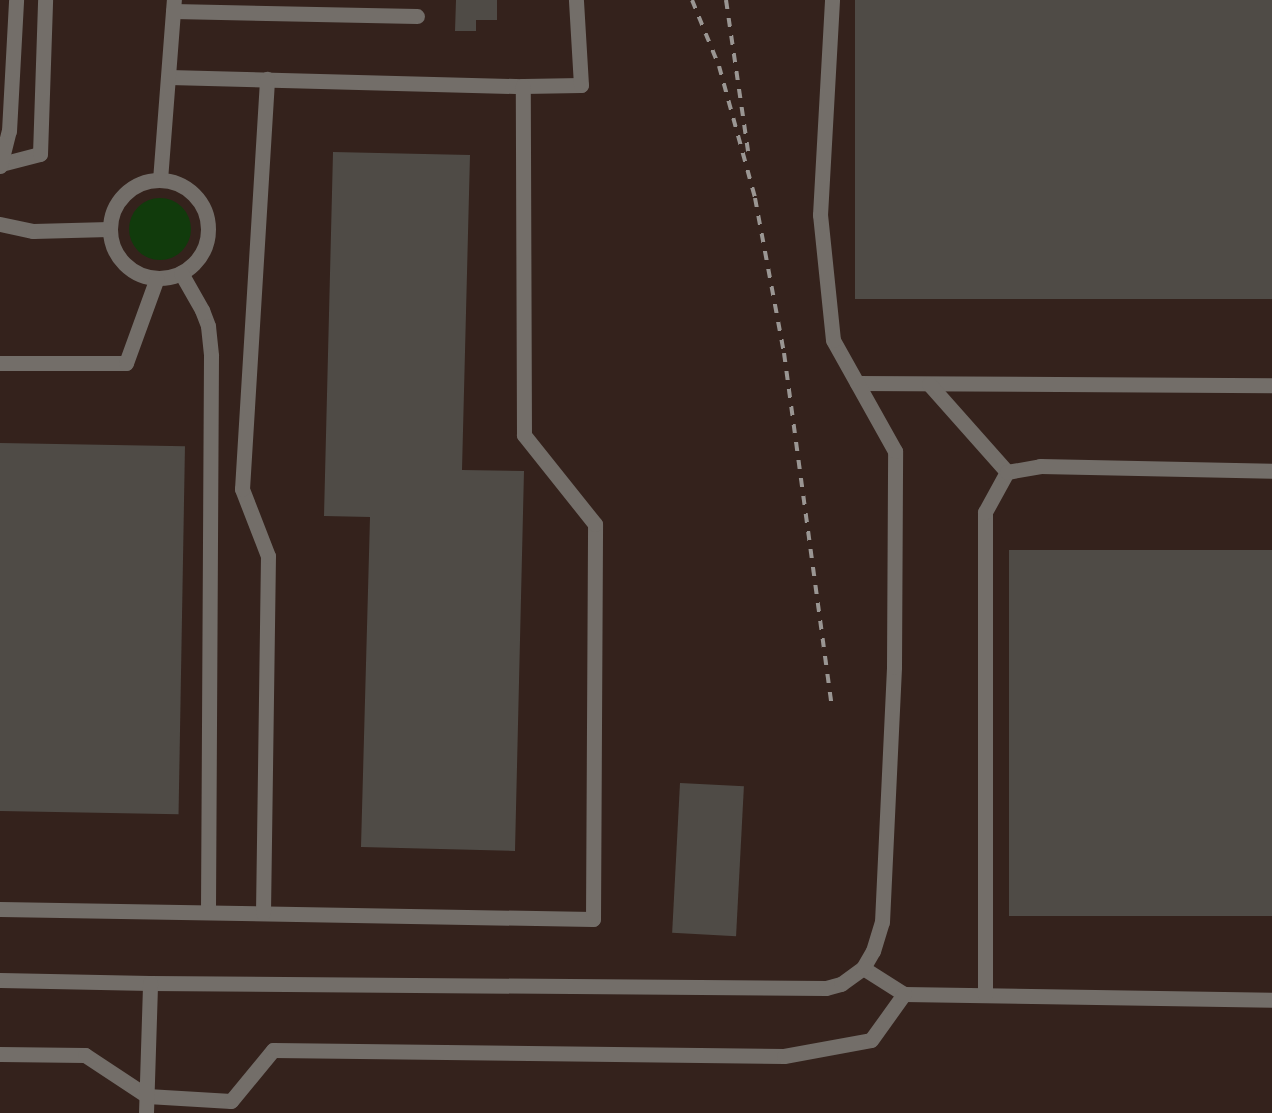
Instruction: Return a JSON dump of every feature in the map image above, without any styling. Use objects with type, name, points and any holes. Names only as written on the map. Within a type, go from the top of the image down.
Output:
[{"type":"street","points":[[0,165],[9,131],[16,0]]},
{"type":"street","points":[[0,165],[40,154],[45,0]]},
{"type":"street","points":[[169,77],[523,86],[581,85],[576,0]]},
{"type":"street","points":[[0,980],[150,983],[826,988],[841,984],[863,968],[873,951],[882,922],[894,667],[895,451],[833,340],[820,215],[832,0]]},
{"type":"street","points":[[160,180],[174,5],[417,16]]},
{"type":"street","points":[[264,913],[268,556],[242,489],[267,80]]},
{"type":"street","points":[[0,909],[593,918],[595,524],[524,435],[523,86]]},
{"type":"street","points":[[160,180],[176,183],[190,190],[200,202],[206,217],[208,233],[204,249],[195,263],[181,273],[157,278],[140,275],[126,266],[112,245],[109,229],[112,213],[125,194],[145,182],[160,180]]},
{"type":"street","points":[[0,224],[33,230],[109,229]]},
{"type":"street","points":[[181,273],[202,310],[208,326],[211,356],[208,912]]},
{"type":"street","points":[[0,363],[126,363],[157,278]]},
{"type":"street","points":[[857,383],[1272,385]]},
{"type":"street","points":[[929,384],[1007,472]]},
{"type":"street","points":[[1007,472],[1040,466],[1272,471]]},
{"type":"street","points":[[986,995],[985,512],[1007,472]]},
{"type":"street","points":[[863,968],[904,994],[1272,1000]]},
{"type":"street","points":[[146,1113],[150,983]]},
{"type":"street","points":[[0,1054],[85,1055],[147,1096],[231,1101],[273,1050],[784,1056],[871,1040],[904,994]]},
{"type":"shaded area","points":[[0,0],[1272,0],[1272,1113],[0,1113]]},
{"type":"green space","points":[[160,198],[177,203],[182,207],[186,212],[191,229],[186,246],[182,251],[177,255],[160,260],[143,255],[138,251],[134,246],[129,229],[134,212],[138,207],[143,203]]},
{"type":"building","points":[[456,0],[497,0],[497,20],[476,20],[476,31],[455,31]]},
{"type":"building","points":[[855,0],[1272,0],[1272,299],[855,299]]},
{"type":"building","points":[[333,152],[470,155],[462,470],[524,471],[515,851],[361,847],[370,517],[324,516]]},
{"type":"building","points":[[0,443],[185,446],[179,814],[0,811]]},
{"type":"building","points":[[1009,550],[1272,550],[1272,916],[1009,916]]},
{"type":"building","points":[[680,783],[744,786],[736,936],[672,933]]},
{"type":"railway","points":[[692,0],[719,66],[755,198],[784,353],[831,702]]},
{"type":"railway","points":[[726,0],[748,151]]}]
